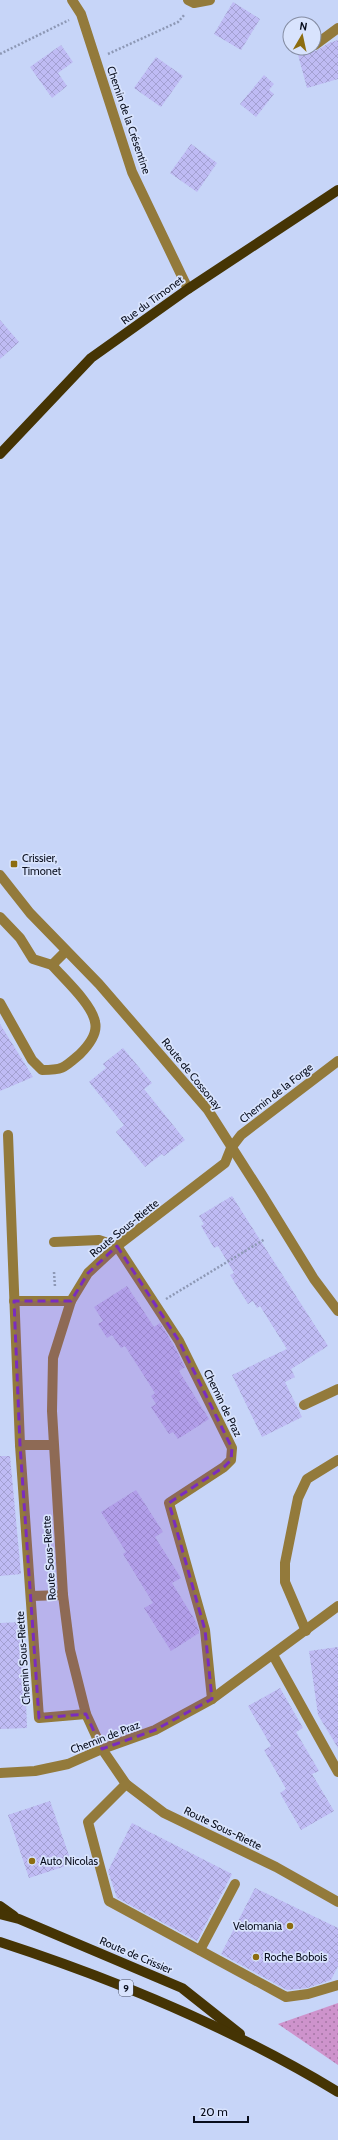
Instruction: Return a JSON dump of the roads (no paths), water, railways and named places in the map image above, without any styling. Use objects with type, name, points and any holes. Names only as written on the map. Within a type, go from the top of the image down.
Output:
[{"type":"main road","name":"Rue du Timonet","points":[[0,454],[91,358],[188,289],[338,190]]},
{"type":"main road","name":"9","points":[[0,1906],[19,1919]]},
{"type":"main road","name":"Route de Crissier","points":[[0,1914],[19,1919],[182,1988],[249,2041]]},
{"type":"main road","name":"Route de Crissier","points":[[1,1943],[101,1978],[249,2041],[338,2092]]},
{"type":"street","name":"Chemin de la Crésentine","points":[[72,0],[81,14],[132,172],[188,289]]},
{"type":"street","points":[[191,2],[210,0]]},
{"type":"street","points":[[322,40],[338,28]]},
{"type":"street","name":"Route de Cossonay","points":[[0,875],[30,914],[99,984],[208,1110],[314,1279],[338,1311]]},
{"type":"street","points":[[0,917],[20,938],[33,959],[52,965],[88,1007],[96,1022],[92,1040],[80,1053],[60,1070],[42,1070],[32,1060],[0,1003]]},
{"type":"street","points":[[52,965],[66,951]]},
{"type":"street","name":"Chemin de la Forge","points":[[231,1148],[241,1136],[338,1061]]},
{"type":"street","name":"Chemin Sous-Riette","points":[[8,1135],[20,1445],[39,1718],[86,1714]]},
{"type":"street","name":"Route Sous-Riette","points":[[231,1148],[225,1163],[117,1246],[88,1273],[71,1301],[54,1358],[53,1445],[63,1595],[70,1650],[86,1714],[102,1749],[126,1784],[164,1813],[276,1867],[338,1902]]},
{"type":"street","points":[[54,1242],[100,1240],[117,1246]]},
{"type":"street","name":"Chemin de Praz","points":[[117,1246],[179,1341],[232,1448],[231,1460],[224,1467],[169,1503],[205,1630],[212,1699]]},
{"type":"street","points":[[14,1301],[71,1301]]},
{"type":"street","points":[[304,1405],[338,1389]]},
{"type":"street","points":[[20,1445],[53,1445]]},
{"type":"street","points":[[306,1631],[286,1582],[285,1563],[298,1498],[307,1479],[338,1460]]},
{"type":"street","name":"Chemin Sous-Riette","points":[[31,1596],[63,1595]]},
{"type":"street","name":"Chemin de Praz","points":[[0,1773],[35,1771],[68,1764],[102,1749],[155,1730],[212,1699],[338,1606]]},
{"type":"street","points":[[273,1655],[338,1772]]},
{"type":"street","points":[[126,1784],[88,1822],[109,1901],[286,1997],[308,1994],[338,1985]]},
{"type":"street","points":[[200,1950],[235,1884]]},
{"type":"place","name":"Crissier, Timonet","points":[[14,864]]},
{"type":"place","name":"Auto Nicolas","points":[[32,1861]]},
{"type":"place","name":"Velomania","points":[[290,1926]]},
{"type":"place","name":"Roche Bobois","points":[[256,1957]]}]
